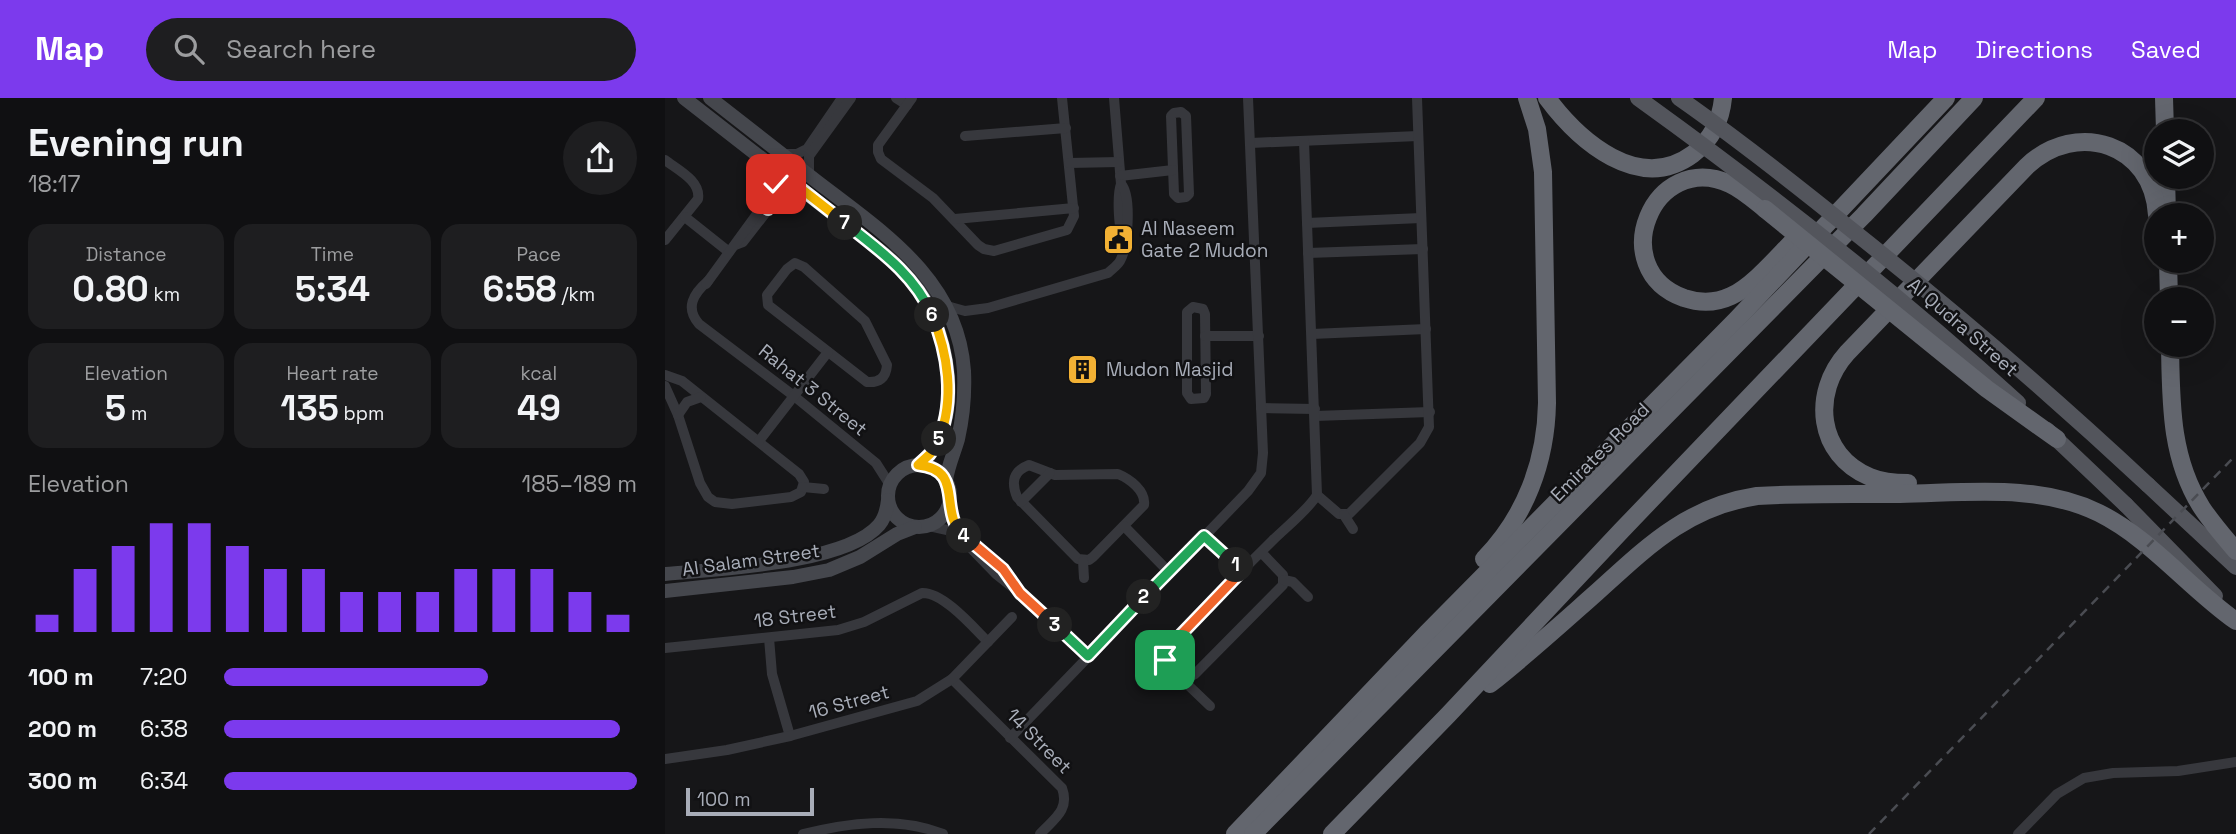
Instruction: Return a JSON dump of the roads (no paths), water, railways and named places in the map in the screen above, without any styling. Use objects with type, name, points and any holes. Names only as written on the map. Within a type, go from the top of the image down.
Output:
[{"type":"highway","points":[[1226,834],[1275,777],[1489,554],[1516,518],[1529,491],[1543,448],[1547,403],[1542,172],[1537,129],[1527,98]]},
{"type":"highway","points":[[1547,98],[1574,130],[1601,151],[1624,163],[1652,168],[1680,161],[1704,145],[1719,120],[1723,98]]},
{"type":"highway","points":[[1553,98],[1581,127],[1611,150],[1627,158],[1645,161],[1671,156],[1694,142],[1710,120],[1715,98]]},
{"type":"highway","points":[[1943,98],[1924,109],[1840,197],[1737,293],[1713,301],[1688,299],[1665,288],[1649,268],[1643,244],[1646,219],[1654,204],[1673,187],[1697,179],[1722,181],[1738,188],[1765,209],[1987,389],[2057,439]]},
{"type":"highway","points":[[1235,834],[1427,633],[1736,320],[1943,98]]},
{"type":"highway","name":"Emirates Road","points":[[1253,834],[1864,215],[1974,98]]},
{"type":"highway","points":[[1332,834],[2036,98]]},
{"type":"highway","points":[[2164,98],[2165,119]]},
{"type":"highway","points":[[1988,493],[1958,487],[1888,482],[1855,468],[1837,449],[1826,424],[1825,395],[1835,368],[2027,166],[2046,151],[2069,142],[2082,141],[2117,149],[2128,156],[2145,174],[2156,203]]},
{"type":"highway","points":[[2168,357],[2173,431],[2183,471],[2202,508],[2236,551]]},
{"type":"highway","points":[[1448,715],[1541,643],[1658,538],[1680,522],[1704,510],[1743,498],[1770,495],[1988,493],[2030,493],[2054,497],[2098,513],[2138,539],[2201,595],[2236,619]]},
{"type":"main road","name":"Al Qudra Street","points":[[1638,98],[1853,261],[1974,363],[2126,505],[2236,619]]},
{"type":"main road","name":"Al Qudra Street","points":[[1679,98],[1755,152],[1955,313],[2053,398],[2236,567]]},
{"type":"street","points":[[684,98],[903,270],[928,305],[946,363],[948,401],[940,436],[930,454],[918,465],[899,473],[890,485],[888,500],[897,518],[905,524],[947,530],[961,538],[996,569]]},
{"type":"street","points":[[710,98],[909,255],[924,271],[947,306],[957,332],[964,368],[963,404],[946,480],[952,522],[1020,593],[1088,656]]},
{"type":"street","points":[[809,176],[809,156],[840,106],[851,98]]},
{"type":"street","points":[[896,98],[909,102],[878,145],[881,159],[925,191],[978,245],[994,251],[1067,230],[1072,224],[1074,208],[1062,98]]},
{"type":"street","points":[[957,332],[968,317],[988,308],[1108,273],[1121,260],[1127,234],[1123,209],[1125,189],[1121,180],[1114,98]]},
{"type":"street","points":[[1010,738],[1248,491],[1261,473],[1263,453],[1259,336],[1248,98]]},
{"type":"street","points":[[1344,515],[1354,511],[1420,443],[1429,427],[1417,98]]},
{"type":"street","points":[[1174,113],[1183,113],[1186,116],[1187,198],[1178,198],[1174,194],[1173,170],[1171,116],[1174,113]]},
{"type":"street","points":[[783,154],[797,154],[807,149],[827,126]]},
{"type":"street","points":[[965,136],[1066,128]]},
{"type":"street","points":[[1251,143],[1418,136]]},
{"type":"street","points":[[1261,552],[1283,575],[1283,585],[1195,674],[1181,676],[1168,664],[1164,655],[1166,650],[1242,571],[1317,495],[1304,141]]},
{"type":"street","points":[[665,160],[697,185],[700,192],[685,217],[665,240]]},
{"type":"street","points":[[1069,163],[1119,162]]},
{"type":"street","name":"Rahat 3 Street","points":[[775,169],[775,189],[765,207],[708,281],[694,294],[691,302],[694,318],[876,463],[890,485]]},
{"type":"street","points":[[1121,180],[1173,170]]},
{"type":"street","name":"Rahat 3 Street","points":[[765,207],[781,193],[799,187]]},
{"type":"street","points":[[955,219],[1074,208]]},
{"type":"street","points":[[685,217],[732,248]]},
{"type":"street","points":[[1307,223],[1421,218]]},
{"type":"street","points":[[1308,253],[1423,249]]},
{"type":"street","points":[[800,264],[858,313],[880,348],[887,365],[886,373],[874,383],[867,382],[828,352],[768,305],[767,295],[790,265],[800,264]]},
{"type":"street","points":[[947,306],[965,311],[988,308]]},
{"type":"street","points":[[1191,307],[1200,307],[1204,311],[1205,336],[1206,396],[1202,399],[1191,399],[1187,393],[1187,315],[1191,307]]},
{"type":"street","points":[[1312,334],[1426,330]]},
{"type":"street","points":[[1205,336],[1259,336]]},
{"type":"street","points":[[759,441],[828,352]]},
{"type":"street","points":[[665,375],[677,378],[799,474],[802,477],[801,492],[791,497],[731,504],[715,502],[703,491],[678,415],[665,386]]},
{"type":"street","points":[[678,415],[687,402],[701,397]]},
{"type":"street","points":[[1261,408],[1315,412],[1430,412]]},
{"type":"street","points":[[918,465],[934,469],[946,480]]},
{"type":"street","points":[[1029,465],[1050,474],[1118,474],[1142,492],[1145,500],[1142,508],[1093,556],[1083,561],[1021,502],[1013,484],[1015,475],[1021,468],[1029,465]]},
{"type":"street","points":[[1021,502],[1050,474]]},
{"type":"street","points":[[803,487],[824,489]]},
{"type":"street","points":[[1317,495],[1344,515],[1353,529]]},
{"type":"street","name":"Al Salam Street","points":[[665,574],[793,559],[828,552],[859,539],[877,527],[883,519],[888,500]]},
{"type":"street","points":[[922,526],[942,517],[949,504]]},
{"type":"street","name":"Al Salam Street","points":[[665,590],[793,577],[829,570],[860,557],[897,534],[922,526]]},
{"type":"street","points":[[1124,526],[1168,571]]},
{"type":"street","points":[[1204,536],[1242,571]]},
{"type":"street","points":[[1083,561],[1084,578]]},
{"type":"street","points":[[1284,580],[1293,582],[1308,597]]},
{"type":"street","name":"18 Street","points":[[665,648],[851,627],[929,592],[942,600],[988,642]]},
{"type":"street","name":"16 Street","points":[[665,759],[727,750],[790,736],[917,701],[952,679],[1013,617]]},
{"type":"street","points":[[769,638],[773,681],[790,736]]},
{"type":"street","points":[[1186,677],[1188,685],[1210,706]]},
{"type":"street","name":"14 Street","points":[[952,679],[1062,788],[1066,799],[1064,808],[1040,834]]},
{"type":"street","points":[[2018,834],[2057,794],[2084,778],[2113,773],[2178,771],[2236,762]]},
{"type":"street","points":[[803,834],[875,823],[919,826],[943,834]]},
{"type":"railway","points":[[1869,834],[2236,455]]},
{"type":"place","name":"Al Naseem Gate 2 Mudon","points":[[1118,239]]},
{"type":"place","name":"Mudon Masjid","points":[[1083,369]]}]
